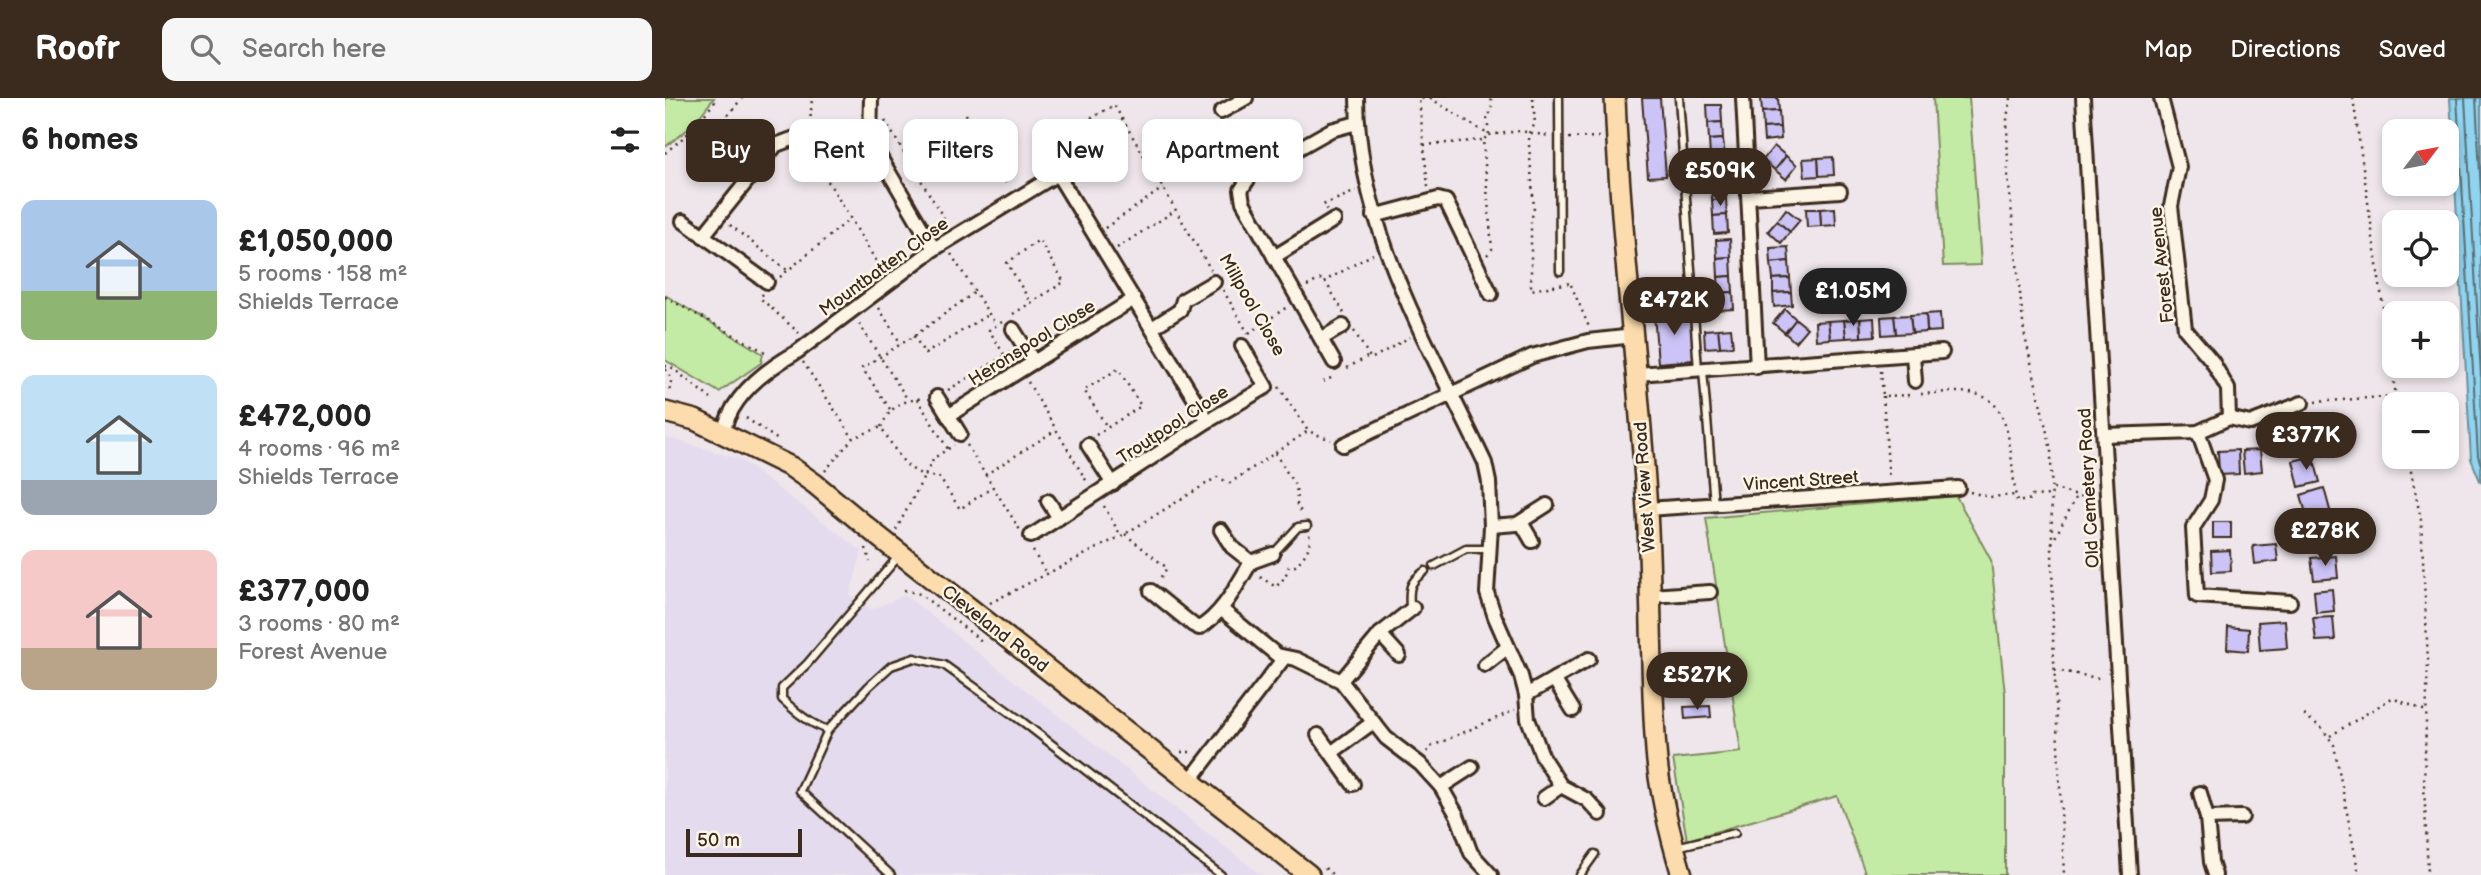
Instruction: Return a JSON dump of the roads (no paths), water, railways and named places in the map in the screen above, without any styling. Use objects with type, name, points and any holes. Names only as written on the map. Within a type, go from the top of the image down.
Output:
[{"type":"main road","name":"West View Road","points":[[1615,98],[1647,509],[1656,753],[1674,848],[1682,875]]},
{"type":"main road","name":"Cleveland Road","points":[[666,412],[695,420],[765,453],[815,484],[1309,875]]},
{"type":"street","points":[[1221,112],[1246,98]]},
{"type":"street","points":[[1357,98],[1357,123],[1374,216],[1402,293],[1485,463],[1489,482],[1491,526],[1487,593],[1521,676],[1528,719],[1543,758],[1561,786],[1587,800],[1600,814]]},
{"type":"street","points":[[1743,98],[1757,367]]},
{"type":"street","name":"Old Cemetery Road","points":[[2083,98],[2130,875]]},
{"type":"street","name":"Forest Avenue","points":[[2161,98],[2179,167],[2171,206],[2185,329],[2212,361],[2228,389],[2229,418]]},
{"type":"street","points":[[871,99],[871,119]]},
{"type":"street","points":[[1334,362],[1243,202],[1241,190],[1251,176],[1331,130],[1357,123]]},
{"type":"street","points":[[703,236],[776,145],[789,139]]},
{"type":"street","points":[[889,172],[934,249]]},
{"type":"street","name":"Mountbatten Close","points":[[723,434],[726,420],[747,388],[781,360],[797,352],[934,249],[1046,182]]},
{"type":"street","points":[[1062,182],[1208,421]]},
{"type":"street","points":[[1750,197],[1840,191]]},
{"type":"street","points":[[1374,216],[1438,199],[1445,201],[1491,293]]},
{"type":"street","points":[[1274,257],[1334,220]]},
{"type":"street","points":[[683,221],[770,283]]},
{"type":"street","points":[[1152,328],[1179,310],[1183,300],[1214,282]]},
{"type":"street","name":"Heronspool Close","points":[[949,416],[1134,299]]},
{"type":"street","points":[[1321,339],[1343,326]]},
{"type":"street","points":[[1013,329],[1034,362]]},
{"type":"street","points":[[1341,441],[1453,394],[1532,356],[1591,340],[1634,336]]},
{"type":"street","name":"Troutpool Close","points":[[1028,538],[1208,421],[1266,387],[1247,343]]},
{"type":"street","points":[[1637,374],[1942,352]]},
{"type":"street","points":[[1913,355],[1915,381]]},
{"type":"street","points":[[937,393],[961,437]]},
{"type":"street","points":[[2103,435],[2198,432],[2229,418],[2250,423],[2302,403]]},
{"type":"street","points":[[2198,432],[2215,480],[2211,500],[2193,528],[2197,596],[2290,602]]},
{"type":"street","points":[[1085,444],[1113,484]]},
{"type":"street","name":"Vincent Street","points":[[1647,509],[1958,488]]},
{"type":"street","points":[[1048,501],[1059,518]]},
{"type":"street","points":[[1491,526],[1509,526],[1521,522],[1547,505]]},
{"type":"street","points":[[1521,522],[1532,541]]},
{"type":"street","points":[[1221,530],[1233,547],[1251,562]]},
{"type":"street","points":[[1151,591],[1199,628],[1221,609],[1251,562],[1273,554]]},
{"type":"street","points":[[1651,596],[1710,592]]},
{"type":"street","points":[[1221,609],[1277,655],[1296,659],[1341,681],[1386,738],[1420,764],[1441,787],[1457,815],[1471,853],[1491,875]]},
{"type":"street","points":[[1341,681],[1380,634],[1412,609]]},
{"type":"street","points":[[1380,634],[1399,655]]},
{"type":"street","points":[[1485,665],[1508,648]]},
{"type":"street","points":[[1189,782],[1284,658]]},
{"type":"street","points":[[1526,695],[1589,659]]},
{"type":"street","points":[[1554,679],[1573,709]]},
{"type":"street","points":[[1331,753],[1372,723]]},
{"type":"street","points":[[1318,734],[1353,784]]},
{"type":"street","points":[[1441,787],[1472,767]]},
{"type":"street","points":[[1544,798],[1561,786]]},
{"type":"street","points":[[2200,793],[2207,818],[2211,862],[2215,875]]},
{"type":"street","points":[[2207,818],[2242,817]]},
{"type":"lane","points":[[1559,98],[1560,271]]},
{"type":"lane","points":[[1679,98],[1700,370],[1714,504]]},
{"type":"lane","points":[[1273,554],[1298,527],[1307,526]]},
{"type":"lane","points":[[1434,566],[1466,550],[1489,549]]},
{"type":"lane","points":[[828,730],[813,725],[782,699],[782,688],[807,664],[901,554]]},
{"type":"lane","points":[[1412,609],[1409,590],[1415,578],[1425,571]]},
{"type":"lane","points":[[891,875],[800,792],[828,730],[891,666],[914,658],[944,665],[1023,722],[1221,875]]},
{"type":"lane","points":[[1653,685],[1712,676]]},
{"type":"lane","points":[[1674,848],[1735,833]]},
{"type":"lane","points":[[1580,875],[1595,854]]},
{"type":"water","points":[[2450,98],[2481,98],[2481,483],[2471,459],[2459,210],[2457,210],[2456,196],[2459,196],[2459,119],[2451,119]]}]
